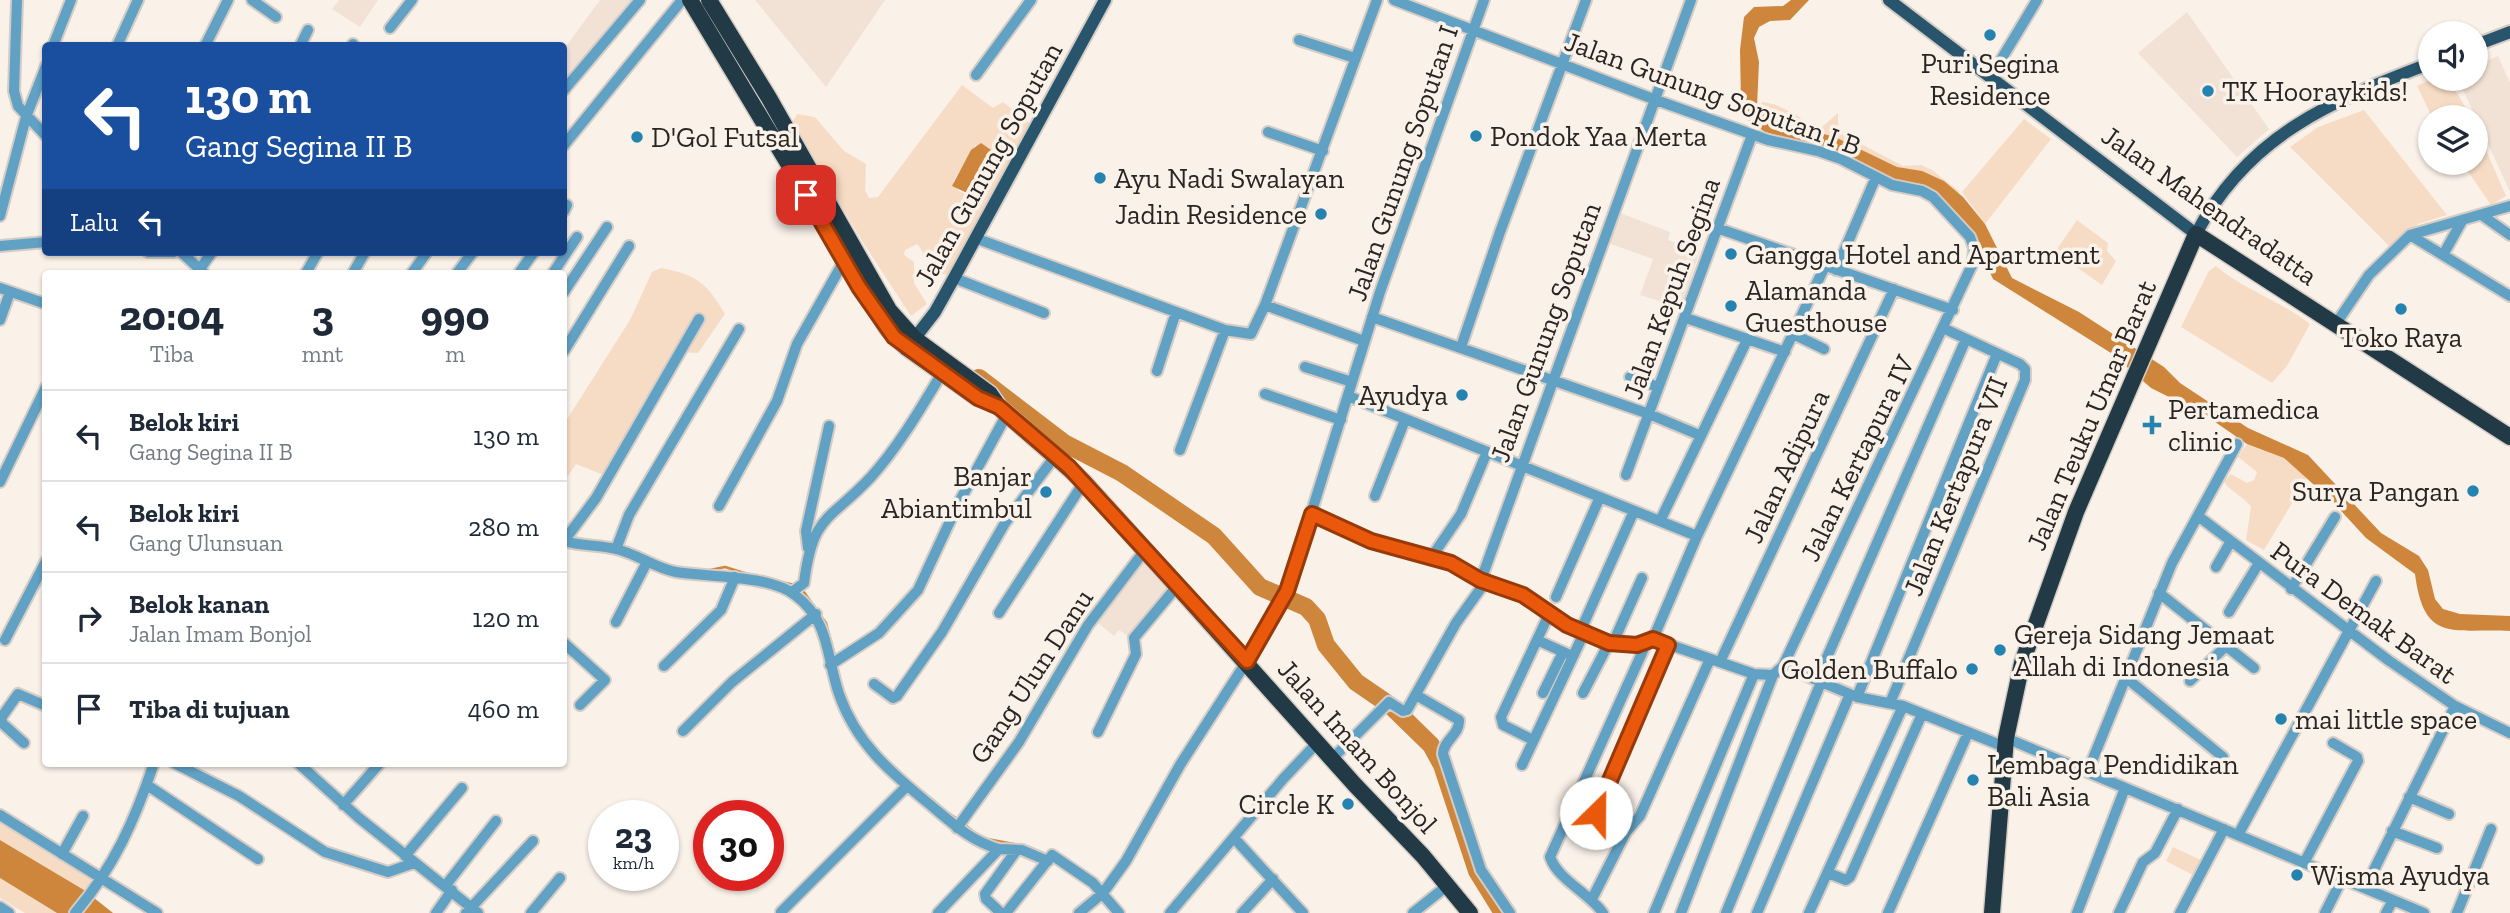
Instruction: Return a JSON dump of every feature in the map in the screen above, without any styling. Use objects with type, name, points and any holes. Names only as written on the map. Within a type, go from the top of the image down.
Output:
[{"type":"highway","name":"Jalan Imam Bonjol","points":[[690,0],[756,107],[844,261],[887,328],[990,394],[1003,411],[1084,482],[1448,885],[1470,913]]},
{"type":"highway","name":"Jalan Imam Bonjol","points":[[709,0],[769,98],[889,310],[911,343],[942,373],[1003,411]]},
{"type":"highway","name":"Jalan Mahendradatta","points":[[2196,234],[2510,437]]},
{"type":"highway","name":"Jalan Teuku Umar Barat","points":[[1992,913],[2006,743],[2022,663],[2076,512],[2196,234]]},
{"type":"main road","name":"Jalan Gunung Soputan","points":[[911,343],[931,318],[954,278],[1105,0]]},
{"type":"main road","name":"Jalan Mahendradatta","points":[[1889,0],[2196,234]]},
{"type":"main road","points":[[2488,40],[2510,32]]},
{"type":"main road","name":"Jalan Teuku Umar Barat","points":[[2196,234],[2223,189],[2253,155],[2275,137],[2344,99],[2418,68]]},
{"type":"street","points":[[17,0],[14,91],[18,106],[42,132]]},
{"type":"street","points":[[55,42],[71,0]]},
{"type":"street","points":[[119,42],[138,0]]},
{"type":"street","points":[[207,42],[228,0]]},
{"type":"street","points":[[252,0],[276,17]]},
{"type":"street","points":[[390,28],[412,0]]},
{"type":"street","points":[[567,86],[640,0]]},
{"type":"street","points":[[567,141],[682,0]]},
{"type":"street","points":[[976,75],[1031,0]]},
{"type":"street","points":[[975,238],[1225,331],[1251,334],[1265,306],[1377,0]]},
{"type":"street","name":"Jalan Gunung Soputan I B","points":[[1394,0],[1656,100],[1752,135],[1829,155],[1877,177],[1933,197],[1970,237],[1974,247],[1972,269]]},
{"type":"street","name":"Jalan Gunung Soputan I","points":[[1079,913],[1101,895],[1126,861],[1180,765],[1247,661],[1287,591],[1364,341],[1483,0]]},
{"type":"street","points":[[1461,347],[1500,232],[1586,0]]},
{"type":"street","name":"Jalan Gunung Soputan","points":[[1416,695],[1483,580],[1691,0]]},
{"type":"street","points":[[1990,78],[2037,0]]},
{"type":"street","points":[[302,42],[308,30]]},
{"type":"street","points":[[1300,40],[1355,58]]},
{"type":"street","points":[[0,216],[26,117],[42,76]]},
{"type":"street","points":[[1268,132],[1323,151]]},
{"type":"street","name":"Jalan Kepuh Segina","points":[[1626,475],[1752,135]]},
{"type":"street","points":[[1836,270],[1877,177]]},
{"type":"street","points":[[2335,325],[2369,275],[2410,235],[2510,206]]},
{"type":"street","points":[[2483,216],[2510,235]]},
{"type":"street","points":[[2443,256],[2462,221]]},
{"type":"street","points":[[567,287],[607,227]]},
{"type":"street","points":[[1717,228],[1953,310]]},
{"type":"street","points":[[2410,235],[2510,296]]},
{"type":"street","points":[[567,252],[577,237]]},
{"type":"street","points":[[0,246],[42,242]]},
{"type":"street","points":[[567,346],[629,246]]},
{"type":"street","points":[[184,256],[201,270]]},
{"type":"street","points":[[459,270],[470,256]]},
{"type":"street","points":[[719,506],[777,401],[797,344],[844,261]]},
{"type":"street","points":[[1603,913],[1592,899],[1551,862],[1551,852],[1825,266]]},
{"type":"street","name":"Jalan Kertapura IV","points":[[1783,666],[1972,269]]},
{"type":"street","points":[[954,278],[1044,313]]},
{"type":"street","name":"Jalan Adipura","points":[[1592,899],[1626,832],[1640,816],[1894,289]]},
{"type":"street","points":[[0,320],[5,290],[42,303]]},
{"type":"street","points":[[1265,306],[1364,341]]},
{"type":"street","points":[[1157,371],[1176,313]]},
{"type":"street","points":[[1372,317],[1553,379],[1699,435]]},
{"type":"street","points":[[1686,318],[1785,352]]},
{"type":"street","points":[[567,537],[596,498],[699,319]]},
{"type":"street","points":[[616,549],[629,515],[739,329]]},
{"type":"street","name":"Jalan Kertapura VII","points":[[1890,703],[2025,380],[2025,369],[2020,364],[1944,329]]},
{"type":"street","points":[[1180,450],[1225,331]]},
{"type":"street","points":[[1793,334],[1824,349]]},
{"type":"street","points":[[1660,521],[1699,435],[1748,338]]},
{"type":"street","points":[[1726,913],[1820,679],[1966,339]]},
{"type":"street","points":[[1757,913],[1854,695],[1997,354]]},
{"type":"street","points":[[1305,367],[1352,382]]},
{"type":"street","points":[[797,588],[808,551],[823,519],[871,477],[942,373]]},
{"type":"street","points":[[1630,377],[1658,387]]},
{"type":"street","points":[[1265,394],[1340,420]]},
{"type":"street","points":[[0,482],[42,395]]},
{"type":"street","points":[[1348,396],[1697,536]]},
{"type":"street","points":[[835,663],[878,632],[918,590],[1003,411]]},
{"type":"street","points":[[1375,496],[1405,420]]},
{"type":"street","points":[[808,551],[806,531],[830,426]]},
{"type":"street","points":[[2088,771],[2159,593],[2237,444]]},
{"type":"street","points":[[1431,558],[1461,514],[1487,452]]},
{"type":"street","points":[[874,684],[893,698],[897,696],[942,632],[1005,523],[1056,455]]},
{"type":"street","points":[[999,612],[1084,482]]},
{"type":"street","points":[[1556,597],[1600,497]]},
{"type":"street","points":[[1543,693],[1582,632],[1634,511]]},
{"type":"street","points":[[1312,514],[1371,541],[1451,563],[1483,580],[1523,595],[1582,632],[1611,643],[1650,642],[1668,645],[1754,674],[1773,675]]},
{"type":"street","name":"Pura Demak Barat","points":[[2199,516],[2291,589],[2455,706],[2510,733]]},
{"type":"street","points":[[2291,589],[2335,517]]},
{"type":"street","points":[[2216,567],[2231,541]]},
{"type":"street","points":[[567,542],[597,549],[616,549],[672,571],[797,588],[816,614],[835,663],[844,707],[864,745],[907,786],[960,823],[976,842],[999,849],[1022,850],[1049,858],[1081,873],[1119,913]]},
{"type":"street","name":"Gang Ulun Danu","points":[[960,823],[1018,741],[1088,625],[1145,550]]},
{"type":"street","points":[[617,622],[647,562]]},
{"type":"street","points":[[2229,612],[2259,563]]},
{"type":"street","points":[[5,640],[42,569]]},
{"type":"street","points":[[664,666],[721,610],[735,578]]},
{"type":"street","points":[[1583,693],[1643,578]]},
{"type":"street","points":[[2238,835],[2376,581]]},
{"type":"street","points":[[1098,732],[1136,654],[1133,639],[1178,585]]},
{"type":"street","points":[[2159,593],[2253,668]]},
{"type":"street","points":[[1533,740],[1503,725],[1501,717],[1550,612]]},
{"type":"street","points":[[683,731],[732,682],[816,614]]},
{"type":"street","points":[[1537,640],[1568,654]]},
{"type":"street","points":[[1626,832],[1596,813],[1668,645]]},
{"type":"street","points":[[567,646],[605,680],[580,705]]},
{"type":"street","points":[[2190,681],[2225,647]]},
{"type":"street","points":[[1522,765],[1568,654]]},
{"type":"street","points":[[1681,913],[1773,675],[1783,666],[1854,695],[1903,706],[1968,733],[2088,771],[2424,913]]},
{"type":"street","points":[[1654,913],[1754,674]]},
{"type":"street","points":[[2125,677],[2223,757]]},
{"type":"street","points":[[24,743],[1,718],[18,694],[42,704]]},
{"type":"street","points":[[1332,758],[1387,704],[1405,711],[1416,695],[1458,720],[1458,729],[1444,745],[1443,754],[1481,870],[1510,913]]},
{"type":"street","points":[[1809,913],[1903,706]]},
{"type":"street","points":[[2365,888],[2455,706]]},
{"type":"street","points":[[1828,873],[1845,879],[1850,877],[1922,714]]},
{"type":"street","points":[[0,739],[10,730]]},
{"type":"street","points":[[1888,913],[1968,733]]},
{"type":"street","points":[[1170,913],[1283,779],[1318,742]]},
{"type":"street","points":[[2304,863],[2358,761],[2357,757],[2333,743]]},
{"type":"street","points":[[75,913],[101,882],[153,767]]},
{"type":"street","points":[[182,767],[218,784],[298,836],[333,855],[388,872],[410,860],[462,788]]},
{"type":"street","points":[[305,767],[343,805],[449,888],[472,911],[533,841]]},
{"type":"street","points":[[343,805],[376,767]]},
{"type":"street","points":[[146,785],[258,859]]},
{"type":"street","points":[[781,912],[907,786]]},
{"type":"street","points":[[2077,913],[2126,788]]},
{"type":"street","points":[[2409,797],[2449,814]]},
{"type":"street","points":[[2119,913],[2140,867],[2146,858],[2153,856],[2178,809]]},
{"type":"street","points":[[0,816],[62,854],[101,882],[157,913]]},
{"type":"street","points":[[62,854],[83,816]]},
{"type":"street","points":[[436,913],[449,888],[496,821]]},
{"type":"street","points":[[2183,912],[2224,829]]},
{"type":"street","points":[[2457,913],[2491,829]]},
{"type":"street","points":[[2392,831],[2437,848]]},
{"type":"street","points":[[1235,839],[1303,913]]},
{"type":"street","points":[[938,913],[999,849]]},
{"type":"street","points":[[1001,913],[986,899],[985,894],[1016,851]]},
{"type":"street","points":[[1006,913],[1049,858]]},
{"type":"street","points":[[531,913],[560,878]]},
{"type":"street","points":[[1242,913],[1273,879]]},
{"type":"street","points":[[2325,913],[2342,879]]},
{"type":"street","points":[[1413,913],[1448,885]]},
{"type":"street","points":[[2386,913],[2393,900]]},
{"type":"street","points":[[0,907],[9,913]]},
{"type":"shaded area","points":[[339,0],[378,0],[360,27],[332,9]]},
{"type":"shaded area","points":[[600,0],[640,0],[567,94],[567,45]]},
{"type":"shaded area","points":[[755,0],[885,0],[826,87]]},
{"type":"shaded area","points":[[1791,0],[1809,0],[1790,20],[1770,21],[1759,27],[1754,38],[1759,62],[1757,107],[1780,122],[1835,137],[1897,167],[1922,171],[1944,181],[1963,197],[1985,224],[2012,278],[2079,312],[2164,367],[2180,383],[2248,428],[2308,455],[2381,533],[2419,556],[2428,570],[2435,599],[2443,609],[2460,614],[2510,616],[2510,631],[2457,630],[2444,628],[2434,622],[2419,596],[2415,574],[2366,538],[2332,501],[2284,458],[2247,444],[2205,415],[2151,388],[2111,353],[1993,279],[1971,230],[1932,190],[1895,181],[1802,142],[1765,132],[1748,120],[1742,114],[1741,102],[1740,50],[1744,17],[1754,7],[1783,6]]},
{"type":"shaded area","name":"TK Hooraykids!","points":[[2187,12],[2269,129],[2237,157],[2138,53]]},
{"type":"shaded area","points":[[2498,56],[2510,83],[2510,192],[2488,144],[2488,105],[2470,105],[2464,91],[2488,91],[2488,61]]},
{"type":"shaded area","points":[[962,85],[993,108],[1003,102],[1031,124],[958,263],[949,275],[933,268],[917,244],[905,250],[904,255],[914,262],[914,283],[927,304],[911,316],[864,244],[792,123],[797,114],[815,117],[844,151],[866,164],[865,190],[869,198],[878,197]],"holes":[[[976,144],[969,196],[959,191],[953,182]]]},
{"type":"shaded area","points":[[2419,91],[2456,91],[2464,105],[2426,105]]},
{"type":"shaded area","points":[[1762,102],[1784,108],[1818,127],[1822,127],[1838,113],[1838,132],[1903,166],[1921,165],[1932,170],[1960,192],[1957,193],[1936,177],[1897,167],[1835,137],[1780,122],[1759,107]]},
{"type":"shaded area","points":[[2364,110],[2447,215],[2418,224],[2391,248],[2290,147],[2318,127]]},
{"type":"shaded area","points":[[2024,119],[2051,139],[1985,224],[1962,192]]},
{"type":"shaded area","points":[[981,143],[991,150],[998,162],[978,198],[952,186],[971,150]]},
{"type":"shaded area","points":[[2488,155],[2506,196],[2491,205],[2470,175],[2488,175]]},
{"type":"shaded area","points":[[1615,211],[1670,232],[1668,240],[1700,251],[1681,308],[1640,295],[1653,259],[1605,242]]},
{"type":"shaded area","points":[[2077,220],[2108,243],[2107,251],[2116,261],[2102,285],[2055,252]]},
{"type":"shaded area","points":[[2216,266],[2310,324],[2287,366],[2272,383],[2181,327],[2209,271]]},
{"type":"shaded area","points":[[661,268],[692,277],[706,287],[725,314],[698,353],[677,352],[604,475],[576,464],[567,478],[567,419],[630,320],[652,272]]},
{"type":"shaded area","points":[[2247,444],[2284,458],[2307,478],[2264,550],[2246,540],[2251,507],[2224,481],[2231,474],[2247,483],[2254,480],[2257,472],[2238,457]]},
{"type":"shaded area","points":[[1144,558],[1171,588],[1132,639],[1119,630],[1114,636],[1097,622]]},
{"type":"shaded area","points":[[0,822],[94,878],[84,890],[0,840]]},
{"type":"shaded area","points":[[0,840],[84,890],[113,913],[57,913],[0,878]]},
{"type":"shaded area","points":[[2173,847],[2201,860],[2193,875],[2166,861]]},
{"type":"shaded area","points":[[0,878],[57,913],[25,913],[0,898]]},
{"type":"waterway","points":[[979,378],[1064,443],[1122,473],[1214,536],[1260,587],[1306,607],[1317,619],[1326,645],[1356,682],[1391,706],[1431,745],[1442,765],[1477,871],[1503,913]]},
{"type":"waterway","points":[[710,570],[725,567],[751,575]]},
{"type":"waterway","points":[[781,582],[795,585]]},
{"type":"waterway","points":[[801,588],[826,623],[835,656]]},
{"type":"waterway","points":[[837,666],[840,680]]},
{"type":"waterway","points":[[947,812],[959,820]]},
{"type":"waterway","points":[[964,824],[975,833]]},
{"type":"waterway","points":[[987,839],[1019,845]]},
{"type":"waterway","points":[[1025,846],[1048,855]]},
{"type":"place","name":"Puri Segina Residence","points":[[1990,35]]},
{"type":"place","name":"TK Hooraykids!","points":[[2208,91]]},
{"type":"place","name":"Pondok Yaa Merta","points":[[1476,136]]},
{"type":"place","name":"D'Gol Futsal","points":[[637,137]]},
{"type":"place","name":"Ayu Nadi Swalayan","points":[[1100,178]]},
{"type":"place","name":"Jadin Residence","points":[[1321,214]]},
{"type":"place","name":"Gangga Hotel and Apartment","points":[[1731,254]]},
{"type":"place","name":"Alamanda Guesthouse","points":[[1731,306]]},
{"type":"place","name":"Toko Raya","points":[[2401,309]]},
{"type":"place","name":"Ayudya","points":[[1462,395]]},
{"type":"place","name":"Pertamedica clinic","points":[[2152,425]]},
{"type":"place","name":"Surya Pangan","points":[[2473,491]]},
{"type":"place","name":"Banjar Abiantimbul","points":[[1046,492]]},
{"type":"place","name":"Gereja Sidang Jemaat Allah di Indonesia","points":[[2000,650]]},
{"type":"place","name":"Golden Buffalo","points":[[1972,669]]},
{"type":"place","name":"mai little space","points":[[2281,719]]},
{"type":"place","name":"Lembaga Pendidikan Bali Asia","points":[[1973,780]]},
{"type":"place","name":"Circle K","points":[[1348,804]]},
{"type":"place","name":"Wisma Ayudya","points":[[2297,875]]},
{"type":"route","points":[[806,195],[859,287],[894,337],[978,398],[999,407],[1069,467],[1247,661],[1287,591],[1312,514],[1371,541],[1451,563],[1480,580],[1523,595],[1567,625],[1609,643],[1637,645],[1646,644],[1653,639],[1668,645],[1596,813]]}]
